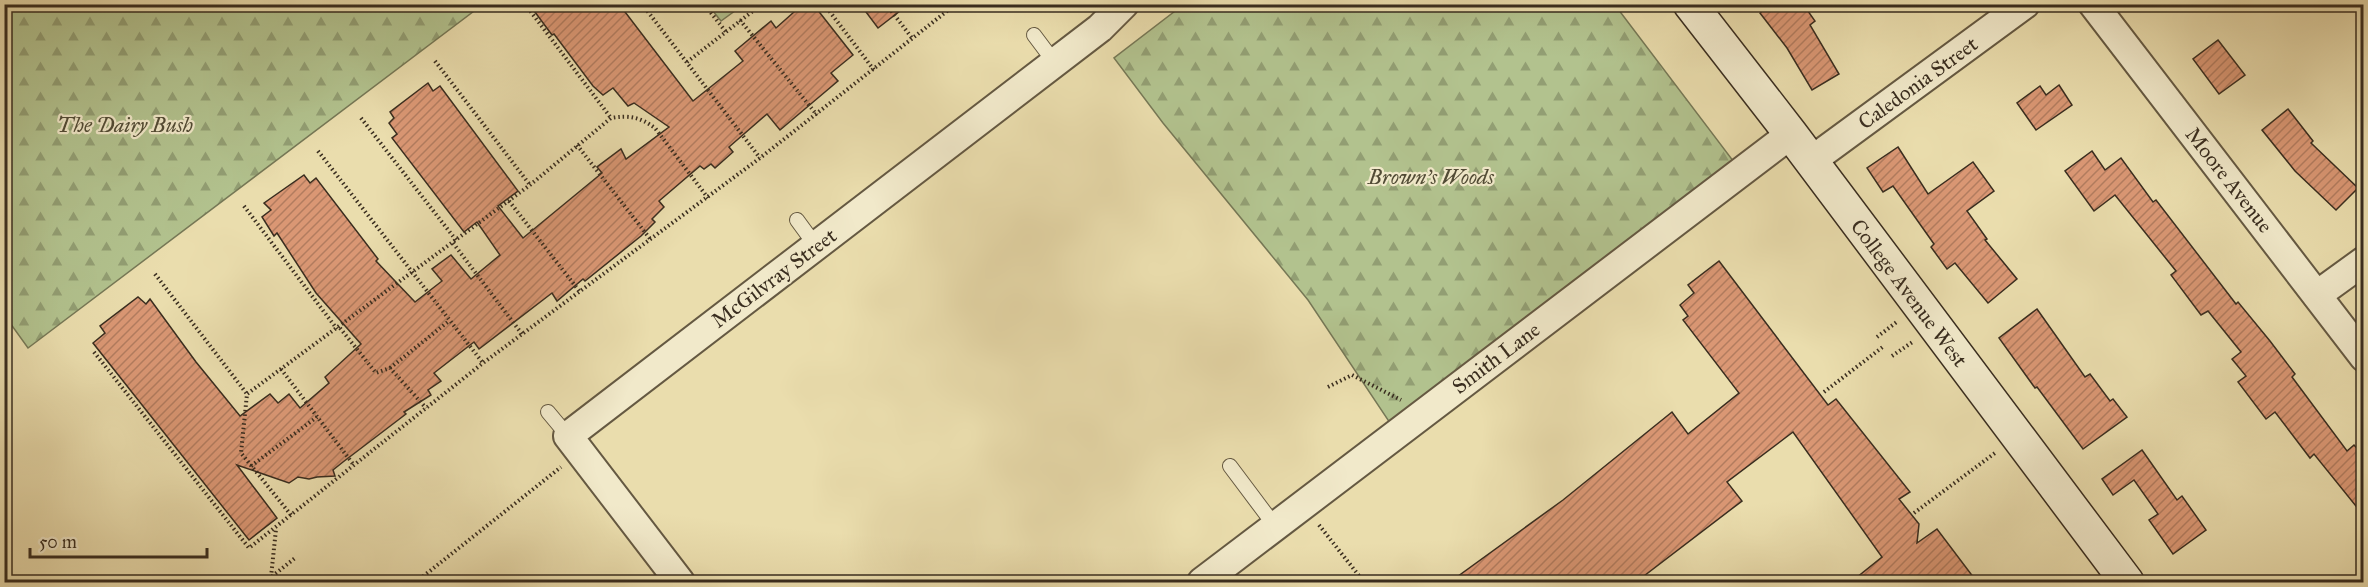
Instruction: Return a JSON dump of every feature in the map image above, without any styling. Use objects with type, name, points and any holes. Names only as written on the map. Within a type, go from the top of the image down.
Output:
[{"type":"main road","name":"College Avenue West","points":[[1690,4],[1791,134],[2127,582]]},
{"type":"street","name":"McGilvray Street","points":[[568,436],[1055,63],[1100,28],[1124,4]]},
{"type":"street","name":"Caledonia Street","points":[[1811,161],[2025,4]]},
{"type":"street","name":"Moore Avenue","points":[[2093,4],[2364,357]]},
{"type":"street","name":"Smith Lane","points":[[1202,582],[1791,134]]},
{"type":"street","points":[[2317,295],[2364,261]]},
{"type":"street","points":[[568,436],[680,582]]},
{"type":"lane","points":[[1035,35],[1055,63]]},
{"type":"lane","points":[[797,220],[816,246]]},
{"type":"lane","points":[[548,412],[568,436]]},
{"type":"lane","points":[[1230,465],[1275,526]]},
{"type":"path","points":[[525,4],[611,118]]},
{"type":"path","points":[[642,4],[760,158]]},
{"type":"path","points":[[824,4],[874,70]]},
{"type":"path","points":[[886,4],[912,38]]},
{"type":"path","points":[[94,352],[249,548],[483,363],[708,198],[956,4]]},
{"type":"path","points":[[687,62],[762,5]]},
{"type":"path","points":[[708,9],[726,32]]},
{"type":"path","points":[[741,20],[817,115]]},
{"type":"path","points":[[435,61],[530,185]]},
{"type":"path","points":[[247,394],[509,201],[611,118],[627,115],[644,120],[649,124],[708,198]]},
{"type":"path","points":[[361,118],[455,241],[522,334]]},
{"type":"path","points":[[577,145],[651,240]]},
{"type":"path","points":[[318,151],[411,274],[483,363]]},
{"type":"path","points":[[509,201],[580,292]]},
{"type":"path","points":[[244,206],[376,373],[390,368],[449,321]]},
{"type":"path","points":[[155,274],[247,394],[241,453],[291,515]]},
{"type":"path","points":[[1877,337],[1899,321]]},
{"type":"path","points":[[1892,356],[1914,341]]},
{"type":"path","points":[[1824,392],[1884,346]]},
{"type":"path","points":[[390,368],[426,408]]},
{"type":"path","points":[[281,369],[353,464]]},
{"type":"path","points":[[1328,387],[1352,375],[1425,413]]},
{"type":"path","points":[[251,466],[317,417]]},
{"type":"path","points":[[1914,513],[2018,436]]},
{"type":"path","points":[[416,582],[564,464]]},
{"type":"path","points":[[1304,505],[1364,582]]},
{"type":"path","points":[[271,577],[276,528]]},
{"type":"path","points":[[265,582],[295,558]]},
{"type":"path","points":[[4,570],[14,582]]},
{"type":"path","points":[[2055,582],[2061,577]]},
{"type":"green space","name":"The Dairy Bush","points":[[4,5],[482,5],[28,348],[5,316]]},
{"type":"green space","points":[[708,5],[743,5],[721,21]]},
{"type":"green space","name":"Brown's Woods","points":[[1183,5],[1615,5],[1734,162],[1392,426],[1308,300],[1163,123],[1114,58]]},
{"type":"building","points":[[529,4],[619,4],[693,101],[743,61],[735,51],[771,21],[776,28],[803,4],[813,4],[853,55],[831,73],[838,81],[780,130],[767,114],[729,147],[733,152],[715,168],[711,164],[704,169],[700,166],[659,201],[664,207],[652,219],[655,222],[641,236],[585,281],[583,279],[557,301],[552,293],[479,349],[474,342],[434,373],[441,381],[428,390],[431,395],[404,412],[406,414],[333,470],[335,476],[309,479],[298,477],[289,483],[237,465],[277,518],[249,540],[93,343],[105,333],[100,326],[138,297],[146,304],[150,299],[196,362],[240,416],[270,394],[278,403],[289,394],[300,408],[329,383],[325,377],[361,344],[316,293],[277,233],[274,236],[262,217],[271,210],[264,203],[304,175],[310,183],[316,178],[378,259],[376,261],[415,302],[442,281],[432,269],[451,255],[471,279],[500,255],[477,222],[464,232],[392,138],[397,134],[389,123],[394,118],[390,112],[428,83],[433,91],[440,86],[518,191],[498,206],[523,238],[602,173],[597,167],[621,149],[626,159],[669,127],[634,103],[628,106],[613,88],[603,95],[593,86]]},
{"type":"building","points":[[860,4],[909,4],[878,28]]},
{"type":"building","points":[[1770,4],[1803,4],[1815,21],[1810,25],[1839,74],[1812,90],[1787,48],[1760,13]]},
{"type":"building","points":[[2218,40],[2245,75],[2219,94],[2193,59]]},
{"type":"building","points":[[2059,85],[2072,105],[2036,130],[2017,103],[2040,86],[2046,95]]},
{"type":"building","points":[[2288,109],[2313,141],[2311,143],[2358,188],[2336,210],[2295,171],[2262,130]]},
{"type":"building","points":[[1898,147],[1928,194],[1973,162],[1994,191],[1967,211],[1987,239],[1985,240],[2017,279],[1988,303],[1955,263],[1947,269],[1931,247],[1934,244],[1893,186],[1883,192],[1867,168]]},
{"type":"building","points":[[2092,151],[2105,170],[2121,158],[2153,202],[2156,200],[2236,304],[2238,302],[2270,341],[2295,374],[2292,377],[2347,451],[2354,445],[2364,456],[2364,516],[2314,454],[2310,458],[2275,412],[2266,419],[2238,382],[2246,376],[2232,359],[2241,352],[2208,311],[2201,315],[2171,275],[2176,271],[2115,195],[2094,211],[2065,171]]},
{"type":"building","points":[[1719,261],[1828,405],[1836,399],[1910,492],[1899,499],[1919,524],[1917,543],[1937,529],[1977,582],[1851,582],[1882,557],[1793,432],[1727,482],[1742,501],[1636,582],[1450,582],[1563,500],[1672,412],[1688,434],[1739,393],[1683,320],[1688,316],[1680,305],[1694,293],[1688,285]]},
{"type":"building","points":[[2037,309],[2085,377],[2090,374],[2110,401],[2113,399],[2127,417],[2083,449],[1999,338]]},
{"type":"building","points":[[2142,450],[2177,500],[2182,496],[2206,530],[2173,554],[2149,520],[2158,514],[2134,480],[2113,495],[2102,479]]}]
